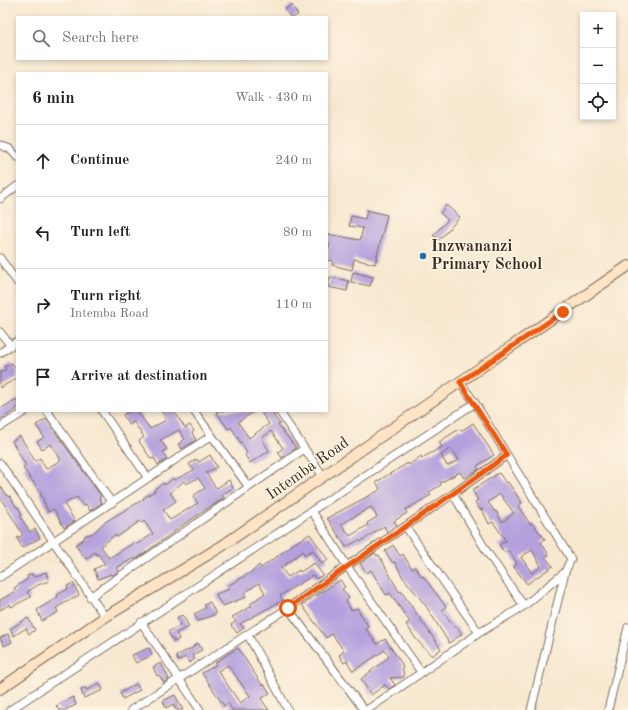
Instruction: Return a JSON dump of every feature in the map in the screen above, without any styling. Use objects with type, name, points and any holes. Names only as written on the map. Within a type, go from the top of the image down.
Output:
[{"type":"street","points":[[0,145],[10,149],[16,157]]},
{"type":"street","points":[[0,199],[16,187]]},
{"type":"street","points":[[0,258],[16,281]]},
{"type":"street","name":"Intemba Road","points":[[0,689],[105,617],[222,546],[627,269]]},
{"type":"street","points":[[0,332],[14,343],[0,353]]},
{"type":"street","points":[[460,382],[475,403],[571,559],[565,572],[531,710]]},
{"type":"street","points":[[10,710],[140,622],[312,511],[475,403]]},
{"type":"street","points":[[0,428],[24,412]]},
{"type":"street","points":[[48,412],[112,503]]},
{"type":"street","points":[[103,412],[148,478]]},
{"type":"street","points":[[195,412],[248,486]]},
{"type":"street","points":[[280,412],[323,476]]},
{"type":"street","points":[[0,577],[211,436]]},
{"type":"street","points":[[90,597],[248,486],[304,449]]},
{"type":"street","points":[[131,710],[178,678],[248,635],[288,608],[507,455]]},
{"type":"street","points":[[0,463],[105,617]]},
{"type":"street","points":[[453,494],[487,552],[524,606]]},
{"type":"street","points":[[312,511],[347,566],[421,672]]},
{"type":"street","points":[[406,527],[479,633]]},
{"type":"street","points":[[288,608],[369,709],[479,633],[524,606],[565,572]]},
{"type":"street","points":[[140,622],[200,710]]},
{"type":"street","points":[[608,710],[628,627]]},
{"type":"street","points":[[248,635],[288,710]]},
{"type":"building","points":[[292,5],[298,15],[289,16],[285,9]]},
{"type":"building","points":[[446,205],[460,217],[439,240],[433,235],[448,220],[440,213]]},
{"type":"building","points":[[367,210],[387,215],[375,264],[354,259],[352,270],[332,265],[333,261],[328,260],[330,244],[328,243],[328,234],[360,240],[363,228],[349,226],[351,216],[365,219]]},
{"type":"building","points":[[353,272],[373,277],[370,286],[351,282]]},
{"type":"building","points":[[330,277],[349,281],[347,291],[328,287]]},
{"type":"building","points":[[12,363],[16,369],[16,379],[0,388],[0,373],[6,370],[4,367]]},
{"type":"building","points":[[16,400],[16,410],[0,420],[0,409]]},
{"type":"building","points":[[128,412],[138,412],[150,429],[166,420],[162,412],[175,412],[185,428],[190,425],[194,431],[192,433],[196,440],[182,449],[178,444],[185,439],[179,430],[160,440],[167,449],[163,452],[167,459],[158,465],[154,458],[151,459],[139,441],[144,437],[134,422],[129,425],[123,415]]},
{"type":"building","points":[[217,412],[253,412],[238,422],[249,438],[269,424],[261,412],[274,412],[275,414],[273,415],[280,424],[278,425],[296,448],[282,458],[278,452],[283,448],[271,431],[262,438],[269,451],[250,463],[245,455],[247,453],[231,427],[228,429]]},
{"type":"building","points":[[46,419],[101,496],[99,498],[102,503],[90,511],[86,504],[83,506],[77,497],[64,504],[75,521],[64,528],[54,509],[48,512],[40,492],[23,468],[26,466],[12,441],[20,436],[35,461],[40,458],[46,469],[61,460],[51,444],[42,449],[37,442],[44,437],[36,425]]},
{"type":"building","points":[[473,423],[494,455],[477,466],[479,469],[464,478],[460,472],[440,483],[441,485],[429,492],[431,495],[405,510],[407,513],[394,521],[397,525],[387,532],[384,526],[360,542],[359,540],[346,547],[327,518],[378,491],[380,489],[376,482],[408,463],[409,465],[421,456],[422,458],[442,447],[439,442],[459,429],[461,431]],"holes":[[[451,448],[459,460],[447,466],[441,455]],[[371,507],[377,517],[367,523],[368,525],[350,536],[341,524]]]},
{"type":"building","points":[[210,455],[217,467],[206,473],[214,485],[217,488],[229,480],[233,488],[222,495],[224,498],[187,522],[135,560],[134,558],[116,568],[119,571],[112,576],[111,574],[98,579],[94,569],[105,564],[95,552],[86,559],[75,545],[85,538],[84,536],[93,533],[105,522],[144,499],[143,498],[155,491],[154,489],[164,483],[165,485],[173,478],[174,480],[194,470],[189,464],[197,459],[199,462]],"holes":[[[198,478],[205,488],[193,496],[198,503],[170,520],[163,510],[176,501],[170,493],[184,481],[186,484]],[[140,521],[142,523],[144,521],[153,534],[137,544],[135,542],[109,558],[101,546],[115,535],[117,537]]]},
{"type":"building","points":[[499,473],[506,483],[508,482],[522,503],[518,506],[530,524],[532,523],[545,539],[541,542],[549,555],[545,557],[553,566],[527,584],[514,567],[517,564],[509,551],[505,553],[499,545],[506,541],[493,522],[489,524],[482,509],[480,510],[475,502],[478,500],[472,490]],"holes":[[[500,494],[514,513],[502,522],[496,511],[495,512],[488,502]],[[532,550],[541,566],[532,573],[521,557]]]},
{"type":"building","points":[[0,485],[8,497],[10,496],[17,508],[18,507],[22,515],[20,516],[30,532],[35,529],[40,538],[22,548],[17,538],[23,535],[0,497]]},
{"type":"building","points":[[310,534],[328,560],[322,564],[313,550],[305,555],[303,551],[281,568],[288,577],[299,570],[300,572],[314,563],[323,575],[316,579],[313,575],[280,596],[283,600],[240,624],[244,628],[237,633],[231,625],[236,621],[232,617],[252,606],[250,604],[265,593],[259,583],[244,593],[246,597],[223,606],[216,594],[230,589],[228,586],[253,571],[259,565],[261,568],[291,545]]},
{"type":"building","points":[[393,545],[400,556],[403,554],[412,569],[415,567],[422,577],[423,576],[446,607],[442,610],[455,628],[457,626],[462,634],[449,643],[426,606],[402,576],[395,562],[393,563],[385,551]]},
{"type":"building","points":[[375,553],[377,556],[379,555],[399,592],[401,591],[441,649],[432,656],[416,639],[406,624],[410,622],[390,593],[386,595],[371,570],[367,573],[360,564]]},
{"type":"building","points":[[46,572],[49,581],[38,585],[27,592],[31,597],[11,607],[10,604],[0,610],[0,600],[16,591],[14,588],[28,579],[27,576],[32,574],[34,577]]},
{"type":"building","points":[[340,580],[345,587],[342,589],[349,598],[346,601],[351,610],[357,608],[368,626],[365,628],[377,644],[385,639],[402,664],[404,677],[390,678],[395,685],[389,689],[385,685],[371,695],[361,679],[389,657],[385,650],[353,671],[347,661],[344,663],[339,655],[344,651],[332,634],[326,638],[302,605]]},
{"type":"building","points":[[73,583],[79,595],[56,608],[58,612],[42,621],[37,610],[58,597],[57,595],[68,589],[67,586]]},
{"type":"building","points":[[210,602],[216,614],[198,621],[194,614],[206,608],[204,605]]},
{"type":"building","points":[[183,615],[189,627],[176,633],[179,639],[174,642],[168,632],[180,625],[177,617]]},
{"type":"building","points":[[28,618],[35,630],[29,634],[26,628],[14,636],[10,629]]},
{"type":"building","points":[[8,634],[12,642],[4,646],[0,638]]},
{"type":"building","points":[[198,643],[202,650],[192,655],[195,659],[189,663],[186,657],[178,661],[176,656],[194,647],[193,646]]},
{"type":"building","points":[[149,648],[152,655],[136,663],[132,655]]},
{"type":"building","points":[[238,648],[262,685],[264,684],[270,693],[261,699],[269,710],[232,710],[228,703],[224,706],[202,673],[216,665],[216,662]],"holes":[[[228,665],[250,696],[240,703],[218,671]]]},
{"type":"building","points":[[161,663],[169,679],[164,683],[159,675],[157,676],[153,667]]},
{"type":"building","points":[[99,683],[103,690],[84,698],[81,690],[86,688],[87,690]]},
{"type":"building","points":[[136,684],[140,690],[123,699],[120,693]]},
{"type":"building","points":[[175,695],[183,710],[176,710],[173,704],[166,708],[163,701]]},
{"type":"building","points":[[73,697],[76,705],[65,710],[59,710],[56,706]]},
{"type":"place","name":"Inzwananzi Primary School","points":[[423,256]]},
{"type":"route","points":[[288,608],[507,455],[475,403],[460,382],[563,312]]}]
